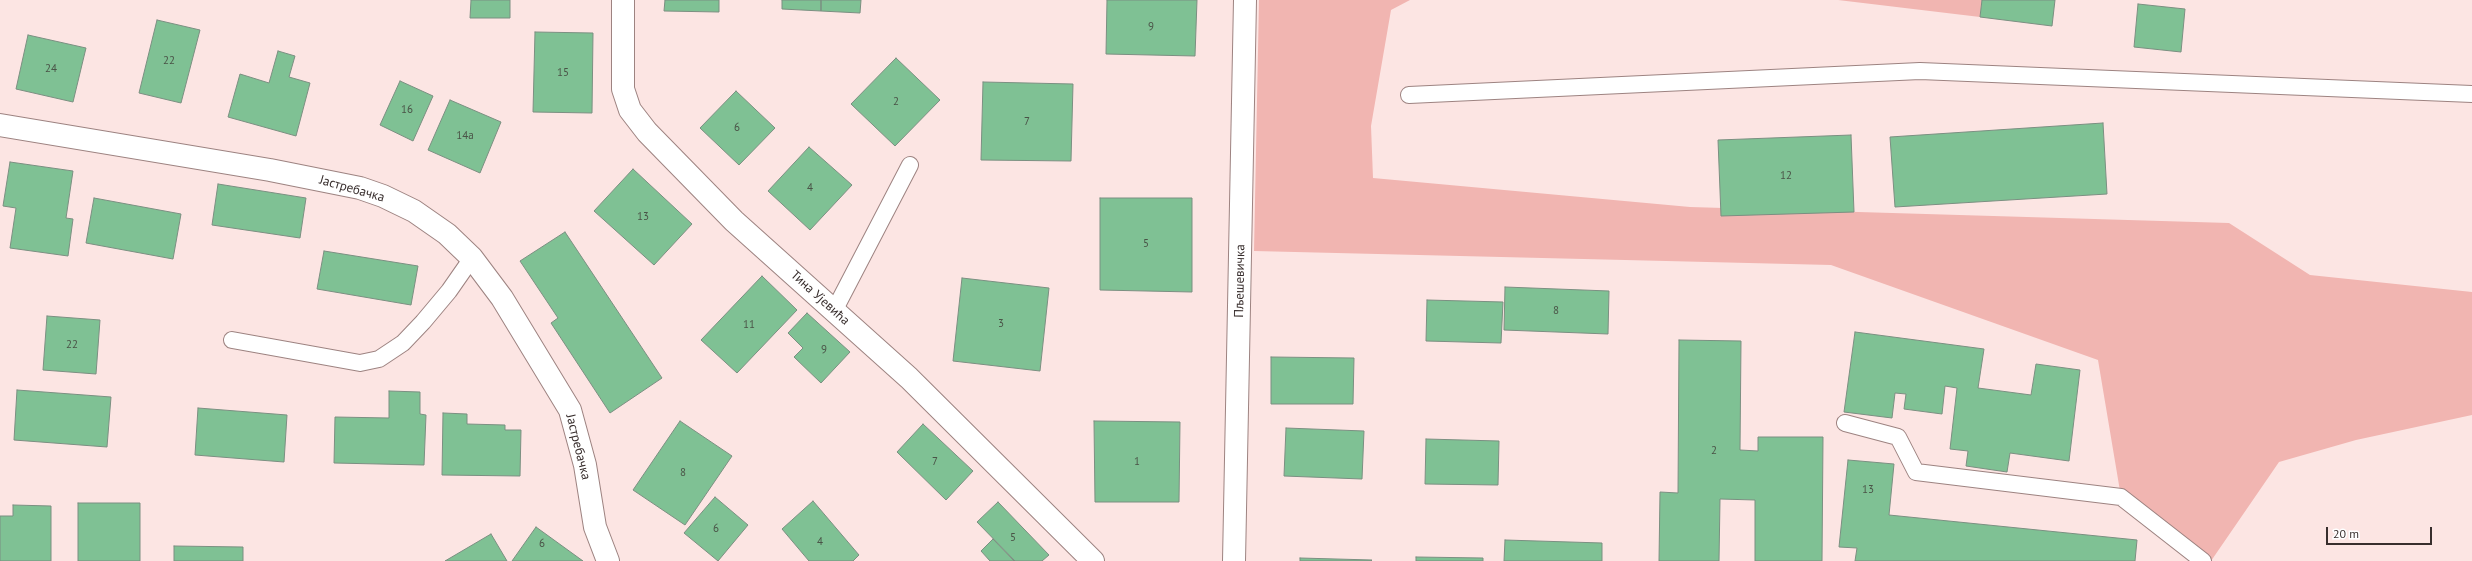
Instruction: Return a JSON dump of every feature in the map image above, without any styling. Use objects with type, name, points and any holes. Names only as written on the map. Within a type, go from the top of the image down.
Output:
[{"type":"street","name":"Тина Ујевића","points":[[623,0],[622,81],[630,110],[646,132],[734,221],[909,378],[1093,561]]},
{"type":"street","name":"Пљешевичка","points":[[1234,561],[1245,0]]},
{"type":"street","name":"Јастребачка","points":[[0,125],[270,170],[360,188],[383,196],[414,212],[447,234],[472,258],[502,298],[570,410],[585,465],[595,527],[608,561]]},
{"type":"lane","points":[[1409,95],[1920,71],[2472,94]]},
{"type":"lane","points":[[834,311],[910,165]]},
{"type":"lane","points":[[232,340],[360,363],[379,359],[403,343],[423,322],[449,291],[472,258]]},
{"type":"lane","points":[[1844,423],[1898,437],[1916,472],[2121,497],[2203,561]]},
{"type":"shaded area","points":[[1259,0],[1410,0],[1391,10],[1371,126],[1373,178],[1690,207],[2229,223],[2310,275],[2472,292],[2472,415],[2356,440],[2279,462],[2211,561],[2121,497],[2098,360],[1831,265],[1254,251]]},
{"type":"shaded area","points":[[1838,0],[1982,0],[1980,17]]},
{"type":"building","points":[[471,0],[510,0],[510,18],[470,18]]},
{"type":"building","points":[[665,0],[719,0],[719,12],[664,11]]},
{"type":"building","points":[[782,0],[821,0],[821,11],[782,9]]},
{"type":"building","points":[[821,0],[861,0],[860,13],[821,11]]},
{"type":"building","points":[[1107,0],[1197,0],[1195,56],[1106,54]]},
{"type":"building","points":[[1982,0],[2055,0],[2052,26],[1980,17]]},
{"type":"building","points":[[2138,4],[2185,9],[2181,52],[2134,47]]},
{"type":"building","points":[[157,20],[200,30],[181,103],[139,93]]},
{"type":"building","points":[[535,32],[593,33],[592,113],[533,112]]},
{"type":"building","points":[[28,35],[86,48],[73,102],[16,89]]},
{"type":"building","points":[[278,51],[295,56],[289,77],[310,83],[296,136],[228,117],[240,74],[269,83]]},
{"type":"building","points":[[896,58],[940,100],[895,146],[851,104]]},
{"type":"building","points":[[400,81],[433,96],[413,141],[380,125]]},
{"type":"building","points":[[983,82],[1073,84],[1071,161],[981,160]]},
{"type":"building","points":[[736,91],[775,128],[739,165],[700,128]]},
{"type":"building","points":[[450,100],[501,122],[480,173],[428,150]]},
{"type":"building","points":[[2103,123],[2107,194],[1895,207],[1890,137]]},
{"type":"building","points":[[1851,135],[1854,212],[1721,216],[1718,140]]},
{"type":"building","points":[[809,147],[852,185],[810,230],[768,191]]},
{"type":"building","points":[[10,162],[73,171],[66,218],[73,219],[68,256],[10,248],[16,208],[3,206]]},
{"type":"building","points":[[633,169],[692,224],[654,265],[594,211]]},
{"type":"building","points":[[218,184],[306,198],[300,238],[212,225]]},
{"type":"building","points":[[94,198],[181,214],[173,259],[86,243]]},
{"type":"building","points":[[1100,198],[1192,198],[1192,292],[1100,290]]},
{"type":"building","points":[[565,232],[662,378],[610,413],[551,323],[558,318],[520,261]]},
{"type":"building","points":[[324,251],[418,266],[411,305],[317,289]]},
{"type":"building","points":[[762,276],[797,310],[737,373],[701,340]]},
{"type":"building","points":[[962,278],[1049,288],[1040,371],[953,361]]},
{"type":"building","points":[[1505,287],[1609,291],[1608,334],[1504,330]]},
{"type":"building","points":[[1427,300],[1503,302],[1501,343],[1426,341]]},
{"type":"building","points":[[807,313],[850,352],[821,383],[794,357],[803,348],[788,333]]},
{"type":"building","points":[[47,316],[100,320],[96,374],[43,370]]},
{"type":"building","points":[[1855,332],[1984,349],[1978,388],[2031,395],[2036,364],[2080,370],[2069,461],[2010,453],[2007,472],[1966,466],[1968,451],[1950,449],[1957,388],[1945,386],[1942,414],[1904,409],[1906,394],[1895,393],[1892,418],[1844,412]]},
{"type":"building","points":[[1679,340],[1741,341],[1740,450],[1758,451],[1758,437],[1823,437],[1822,561],[1755,561],[1755,500],[1720,499],[1719,561],[1659,561],[1660,492],[1678,493]]},
{"type":"building","points":[[1271,357],[1354,358],[1353,404],[1271,404]]},
{"type":"building","points":[[17,390],[111,397],[107,447],[14,440]]},
{"type":"building","points":[[389,391],[420,392],[420,414],[426,415],[424,465],[334,463],[335,417],[389,418]]},
{"type":"building","points":[[198,408],[287,415],[284,462],[195,455]]},
{"type":"building","points":[[443,413],[467,414],[467,424],[505,425],[505,430],[521,430],[520,476],[442,475]]},
{"type":"building","points":[[680,421],[732,456],[685,525],[633,490]]},
{"type":"building","points":[[1094,421],[1180,422],[1179,502],[1095,502]]},
{"type":"building","points":[[923,424],[973,471],[946,500],[897,452]]},
{"type":"building","points":[[1286,428],[1364,431],[1362,479],[1284,476]]},
{"type":"building","points":[[1426,439],[1499,441],[1498,485],[1425,484]]},
{"type":"building","points":[[1848,460],[1894,464],[1889,515],[2137,540],[2135,561],[1855,561],[1857,548],[1839,547]]},
{"type":"building","points":[[715,497],[748,525],[718,561],[684,533]]},
{"type":"building","points":[[813,501],[859,555],[853,561],[809,561],[782,529]]},
{"type":"building","points":[[998,502],[1049,555],[1042,561],[1015,561],[977,522]]},
{"type":"building","points":[[78,503],[140,503],[140,561],[78,561]]},
{"type":"building","points":[[13,505],[51,506],[51,561],[0,561],[0,516],[13,516]]},
{"type":"building","points":[[536,527],[583,561],[512,561]]},
{"type":"building","points":[[491,534],[507,561],[445,561]]},
{"type":"building","points":[[993,539],[1014,561],[990,561],[981,551]]},
{"type":"building","points":[[1505,540],[1602,543],[1602,561],[1504,561]]},
{"type":"building","points":[[174,546],[243,547],[243,561],[174,561]]},
{"type":"building","points":[[1416,557],[1483,558],[1483,561],[1416,561]]},
{"type":"building","points":[[1300,558],[1372,560],[1300,561]]}]
